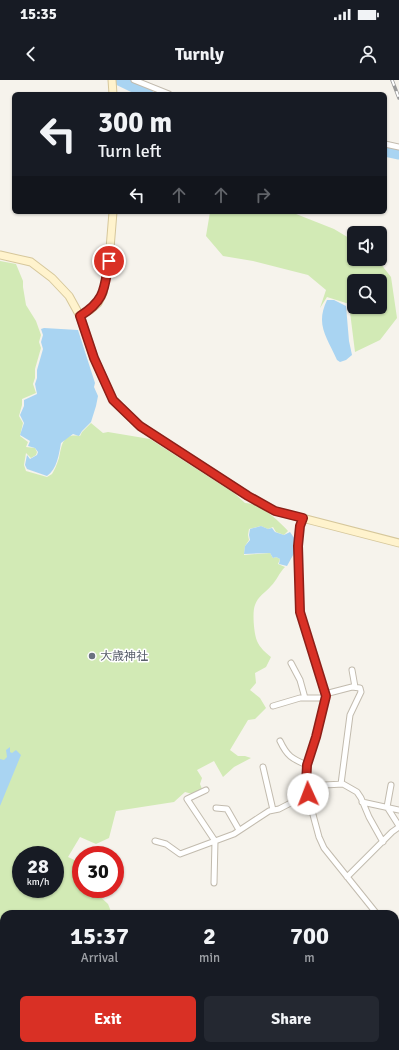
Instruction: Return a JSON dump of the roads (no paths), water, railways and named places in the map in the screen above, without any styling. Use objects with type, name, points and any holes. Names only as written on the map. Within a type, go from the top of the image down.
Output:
[{"type":"street","points":[[134,80],[163,92]]},
{"type":"street","points":[[387,144],[399,147]]},
{"type":"street","points":[[80,316],[90,310],[98,302],[103,293],[109,261],[113,214]]},
{"type":"street","points":[[0,255],[31,262],[52,278],[69,296],[80,316],[94,358],[113,400],[140,426],[248,496],[275,511],[399,543]]},
{"type":"street","points":[[303,518],[300,526],[298,546],[300,612],[325,696],[316,737],[307,765],[306,786],[319,837],[324,848],[374,910]]},
{"type":"street","points":[[291,663],[300,680],[305,698]]},
{"type":"street","points":[[352,670],[355,687]]},
{"type":"street","points":[[273,706],[291,700],[325,696],[352,687],[360,688],[361,692],[350,715],[341,784]]},
{"type":"street","points":[[280,741],[285,752],[290,757],[307,765]]},
{"type":"street","points":[[263,767],[273,810]]},
{"type":"street","points":[[306,786],[341,784],[352,788],[357,792],[383,842]]},
{"type":"street","points":[[347,877],[399,827],[387,807],[391,785]]},
{"type":"street","points":[[206,790],[188,800],[215,842],[214,883]]},
{"type":"street","points":[[155,841],[166,844],[180,854],[215,842],[239,830],[260,816],[279,809],[308,794]]},
{"type":"street","points":[[362,802],[399,810]]},
{"type":"street","points":[[216,808],[227,809],[239,830]]},
{"type":"water","points":[[327,300],[334,300],[346,306],[349,341],[352,355],[346,360],[340,362],[337,360],[326,338],[322,324],[322,317]]},
{"type":"water","points":[[41,329],[78,330],[95,383],[94,387],[98,396],[91,422],[79,436],[73,434],[61,443],[55,465],[47,476],[27,469],[25,465],[27,455],[30,459],[37,455],[38,452],[35,448],[28,446],[30,441],[20,435],[24,423],[20,415],[24,406],[24,400],[37,394],[35,384],[43,349],[41,342],[43,335]]},
{"type":"water","points":[[261,526],[268,529],[272,528],[275,532],[284,535],[290,532],[297,542],[297,548],[287,566],[279,564],[280,559],[276,557],[273,558],[270,553],[244,554],[245,546],[250,540],[250,529]]},
{"type":"water","points":[[10,747],[10,752],[12,753],[16,750],[21,755],[0,806],[0,759],[4,760],[7,757],[6,750]]},
{"type":"waterway","points":[[119,80],[144,92]]},
{"type":"waterway","points":[[387,151],[399,154]]},
{"type":"railway","points":[[392,80],[399,98]]},
{"type":"place","name":"大歳神社","points":[[92,656]]}]
